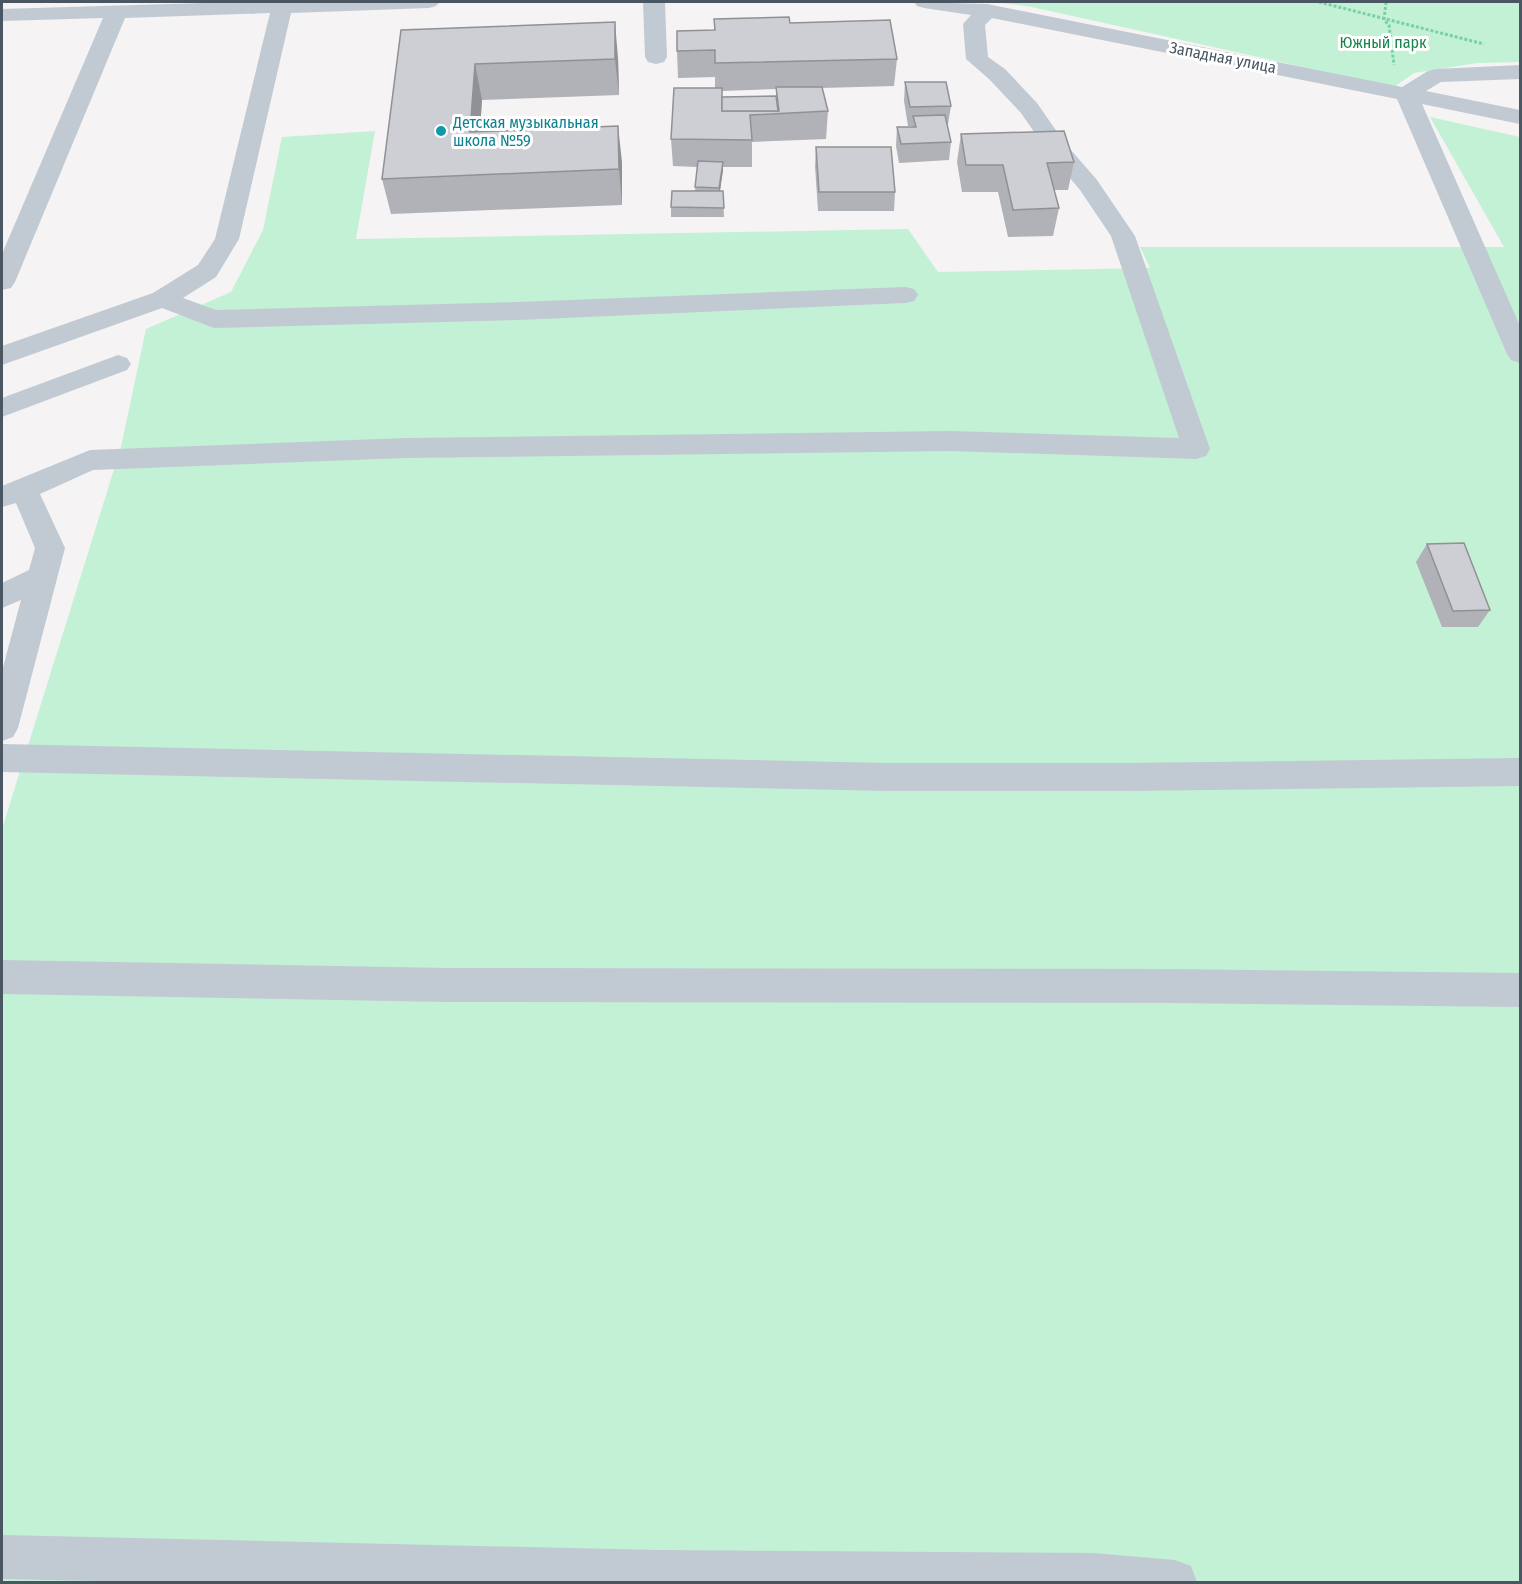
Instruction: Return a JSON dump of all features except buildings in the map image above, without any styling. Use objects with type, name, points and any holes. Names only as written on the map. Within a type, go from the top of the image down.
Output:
[{"type":"street","points":[[2,15],[282,4],[429,2]]},
{"type":"street","points":[[654,2],[656,57]]},
{"type":"street","name":"Западная улица","points":[[924,2],[987,10],[1521,117]]},
{"type":"street","points":[[2,357],[162,298],[207,271],[227,239],[282,4]]},
{"type":"street","points":[[2,728],[6,695],[50,548],[13,493],[90,460],[406,448],[951,441],[1196,449],[1123,236],[1089,185],[1056,147],[1029,108],[997,74],[977,59],[974,24],[987,10]]},
{"type":"street","points":[[2,282],[117,11]]},
{"type":"street","points":[[1521,72],[1436,76],[1402,93],[1521,354]]},
{"type":"street","points":[[162,298],[214,319],[518,311],[905,295]]},
{"type":"street","points":[[2,408],[118,364]]},
{"type":"street","points":[[2,596],[42,578]]},
{"type":"street","points":[[2,758],[417,769],[890,777],[1296,776],[1521,772]]},
{"type":"street","points":[[2,977],[447,985],[1148,986],[1521,990]]},
{"type":"street","points":[[2,1557],[657,1572],[1093,1575],[1175,1582]]},
{"type":"path","points":[[1319,2],[1489,46]]},
{"type":"path","points":[[1384,20],[1386,2]]},
{"type":"path","points":[[1384,20],[1389,25],[1402,93]]},
{"type":"green space","name":"Южный парк","points":[[994,2],[1520,2],[1520,62],[1477,63],[1414,73],[1394,87],[1027,6]]},
{"type":"green space","points":[[1430,117],[1520,137],[1520,1582],[2,1582],[2,829],[121,447],[146,329],[231,292],[263,230],[282,137],[375,131],[356,239],[908,229],[938,272],[1150,268],[1140,247],[1504,247]]},
{"type":"place","name":"Детская музыкальная школа №59","points":[[441,131]]}]
